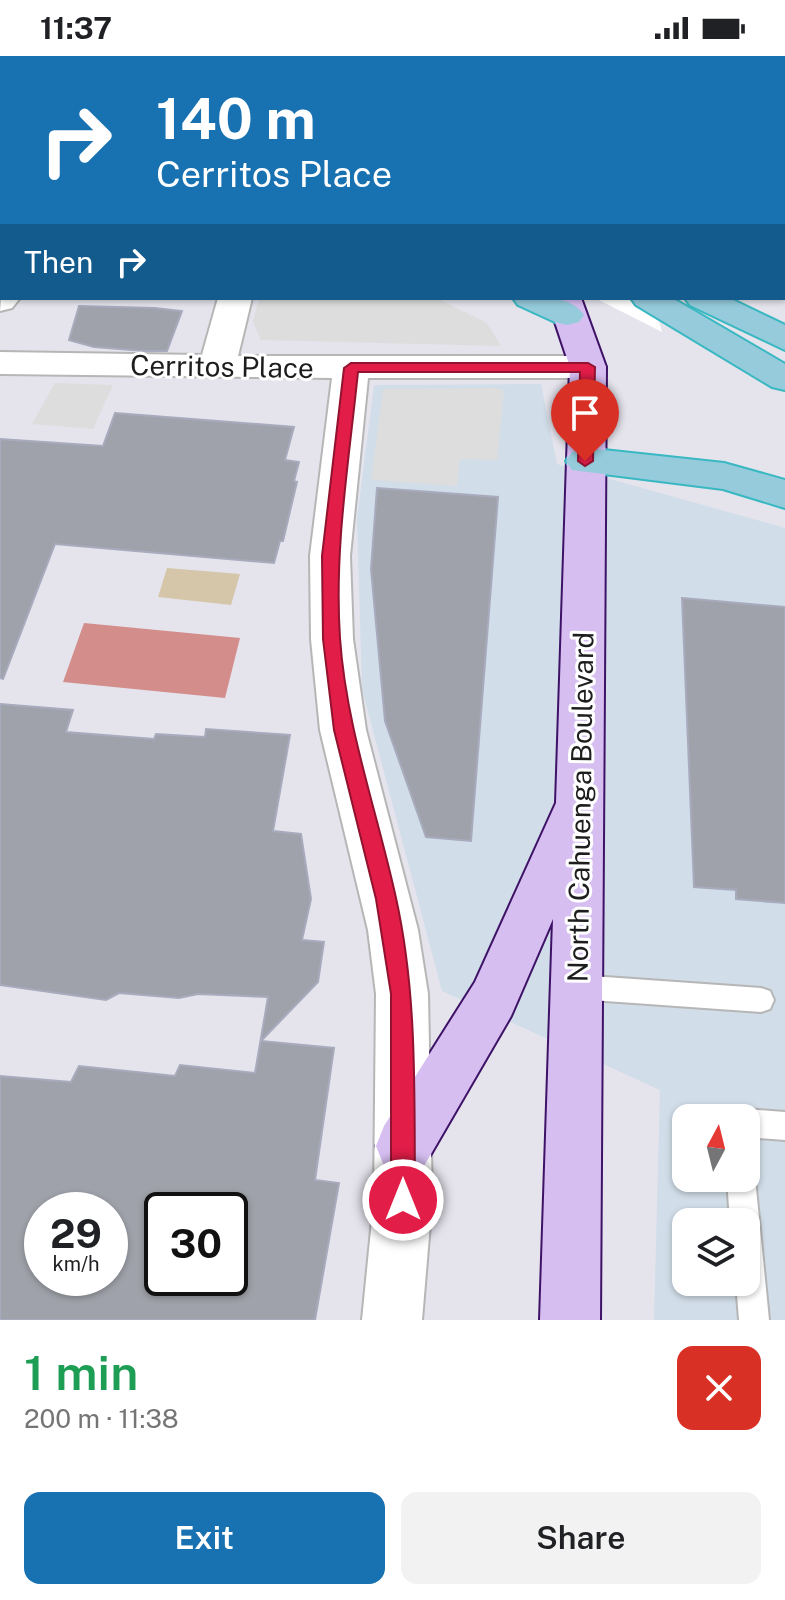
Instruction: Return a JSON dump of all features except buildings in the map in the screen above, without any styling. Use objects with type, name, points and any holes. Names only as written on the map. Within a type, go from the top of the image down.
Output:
[{"type":"highway","points":[[539,300],[566,306]]},
{"type":"highway","points":[[651,300],[785,379]]},
{"type":"highway","points":[[706,300],[785,339]]},
{"type":"highway","points":[[585,461],[724,476],[785,494]]},
{"type":"main road","name":"North Cahuenga Boulevard","points":[[566,306],[588,367],[570,1320]]},
{"type":"main road","points":[[404,1146],[493,999],[550,871],[580,793]]},
{"type":"street","points":[[217,367],[234,300]]},
{"type":"street","name":"Cerritos Place","points":[[0,363],[351,368],[588,367]]},
{"type":"street","points":[[351,368],[331,543],[332,639],[343,730],[393,930],[402,994],[404,1146],[401,1228],[392,1320]]},
{"type":"lane","points":[[577,987],[761,1000]]},
{"type":"lane","points":[[760,1124],[785,1126]]},
{"type":"lane","points":[[752,1296],[754,1320]]},
{"type":"shaded area","points":[[258,300],[440,300],[487,323],[501,346],[261,340],[253,321]]},
{"type":"shaded area","points":[[55,383],[113,385],[93,429],[32,424]]},
{"type":"shaded area","points":[[541,384],[557,464],[785,528],[785,1320],[654,1320],[660,1090],[442,991],[362,689],[357,519],[374,385]]},
{"type":"shaded area","points":[[498,388],[504,391],[497,460],[460,459],[457,486],[371,480],[383,389]]},
{"type":"shaded area","points":[[167,568],[240,574],[231,605],[158,597]]},
{"type":"shaded area","points":[[84,623],[240,638],[225,698],[63,682]]},
{"type":"pier","points":[[599,300],[654,300],[662,332]]},
{"type":"route","points":[[403,1200],[402,994],[393,930],[343,730],[332,639],[330,556],[351,368],[588,367],[585,461]]}]
